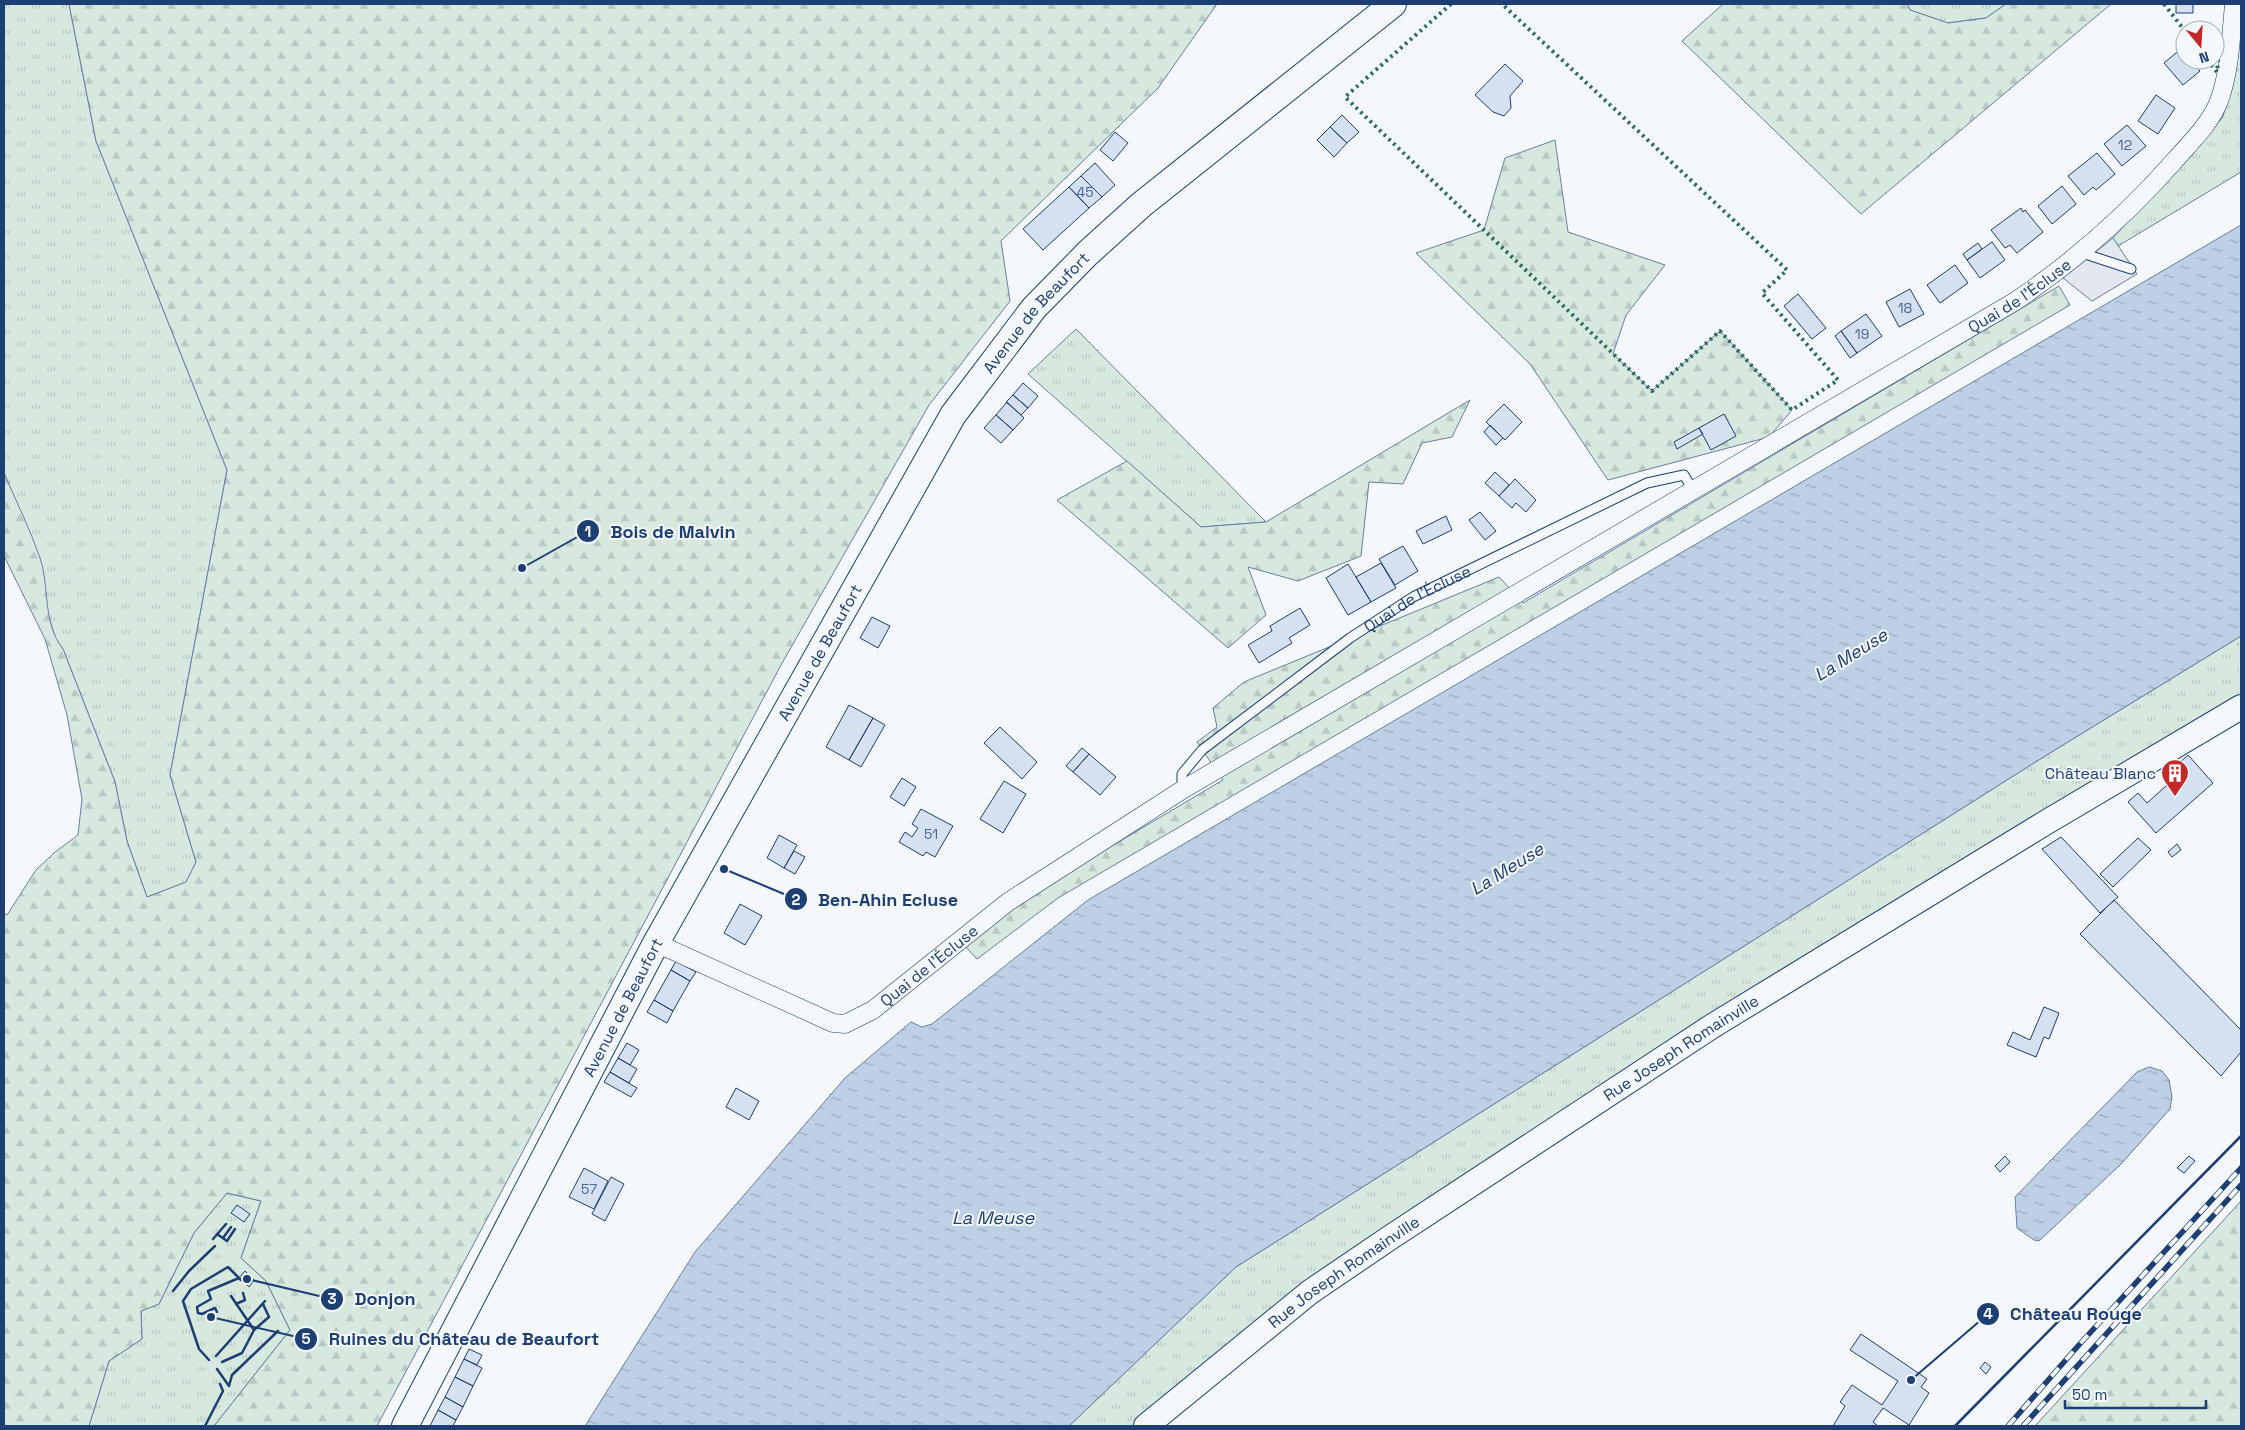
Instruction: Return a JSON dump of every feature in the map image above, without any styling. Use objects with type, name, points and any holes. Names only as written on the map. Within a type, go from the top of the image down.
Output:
[{"type":"main road","name":"Avenue de Beaufort","points":[[405,1426],[656,943],[953,415],[1034,308],[1088,253],[1140,205],[1393,4]]},
{"type":"street","name":"Quai de l'Écluse","points":[[656,943],[833,1023],[845,1024],[873,1010],[1008,902],[1182,790],[2014,302],[2082,252],[2116,223],[2154,185],[2204,127],[2218,102],[2227,68],[2234,4]]},
{"type":"street","name":"Rue Joseph Romainville","points":[[1146,1426],[1310,1292],[1714,1025],[2045,823],[2241,707]]},
{"type":"lane","points":[[2082,252],[2130,269]]},
{"type":"lane","name":"Quai de l'Écluse","points":[[1182,790],[1182,774],[1202,750],[1350,638],[1413,597],[1647,483],[1684,475],[1693,490]]},
{"type":"green space","points":[[4,4],[69,4],[96,141],[227,470],[170,775],[196,862],[187,882],[147,897],[127,841],[115,782],[63,649],[56,640],[47,611],[40,559],[4,473]]},
{"type":"green space","points":[[69,4],[1217,4],[1158,88],[1001,241],[1010,301],[929,405],[781,665],[377,1426],[214,1426],[290,1330],[266,1281],[241,1258],[261,1201],[227,1193],[194,1233],[159,1304],[141,1311],[142,1339],[109,1361],[89,1426],[4,1426],[4,914],[7,915],[36,870],[54,853],[78,835],[82,799],[67,715],[45,639],[4,556],[4,473],[40,558],[52,628],[56,639],[63,649],[115,782],[127,841],[147,897],[186,882],[196,862],[170,775],[227,470],[96,141]]},
{"type":"green space","points":[[1723,4],[1907,4],[1910,10],[1948,23],[1986,18],[2006,4],[2111,4],[1861,214],[1682,41]]},
{"type":"green space","points":[[1907,4],[2006,4],[1986,18],[1947,23],[1910,10]]},
{"type":"green space","points":[[2241,31],[2241,172],[2118,246],[2113,238],[2223,117]]},
{"type":"green space","points":[[1555,140],[1568,232],[1665,265],[1626,315],[1613,354],[1652,391],[1720,331],[1792,410],[1769,437],[1608,480],[1530,364],[1416,253],[1484,230],[1505,158]]},
{"type":"green space","points":[[2059,286],[2070,305],[1058,898],[977,959],[963,944],[1051,882],[1223,780],[1197,742],[1217,727],[1213,708],[1244,682],[1499,577],[1523,603]]},
{"type":"green space","points":[[1076,329],[1266,522],[1201,527],[1028,374]]},
{"type":"green space","points":[[1470,400],[1452,437],[1422,443],[1403,484],[1369,482],[1361,556],[1298,581],[1248,567],[1266,615],[1228,648],[1057,500],[1127,461],[1201,527],[1266,522]]},
{"type":"green space","points":[[2241,636],[2241,707],[1391,1237],[1146,1426],[1069,1426],[1236,1267],[2045,756]]},
{"type":"green space","points":[[227,1193],[261,1201],[241,1258],[266,1281],[290,1330],[214,1426],[89,1426],[109,1361],[142,1339],[141,1311],[159,1304],[194,1233]]},
{"type":"green space","points":[[2241,1201],[2241,1426],[2035,1426]]},
{"type":"shaded area","points":[[2113,238],[2137,274],[2092,301],[2063,278]]},
{"type":"water","name":"La Meuse","points":[[2241,225],[2241,636],[2045,756],[1236,1267],[1069,1426],[585,1426],[695,1252],[845,1078],[911,1022],[922,1027],[932,1024],[1088,900]]},
{"type":"water","points":[[2149,1067],[2162,1071],[2169,1080],[2172,1097],[2170,1109],[2121,1164],[2039,1241],[2034,1240],[2017,1228],[2015,1197],[2137,1072]]},
{"type":"building","points":[[2176,4],[2193,4],[2193,13],[2176,13]]},
{"type":"building","points":[[2175,54],[2175,70],[2200,71],[2183,85],[2164,63]]},
{"type":"building","points":[[1505,64],[1523,81],[1510,96],[1511,108],[1504,116],[1493,112],[1475,95]]},
{"type":"building","points":[[2156,95],[2175,108],[2158,134],[2138,121]]},
{"type":"building","points":[[1342,115],[1359,132],[1347,143],[1330,127]]},
{"type":"building","points":[[2127,125],[2146,146],[2122,166],[2104,144]]},
{"type":"building","points":[[1330,127],[1347,143],[1334,157],[1317,140]]},
{"type":"building","points":[[1115,132],[1128,143],[1113,161],[1100,150]]},
{"type":"building","points":[[2097,153],[2115,174],[2096,190],[2093,187],[2084,195],[2068,176]]},
{"type":"building","points":[[1095,163],[1115,185],[1102,197],[1081,176]]},
{"type":"building","points":[[1081,176],[1102,197],[1089,208],[1069,187]]},
{"type":"building","points":[[2062,186],[2076,204],[2052,224],[2038,206]]},
{"type":"building","points":[[1069,187],[1089,208],[1043,250],[1023,229]]},
{"type":"building","points":[[2021,208],[2023,212],[2025,210],[2043,232],[2017,253],[2010,245],[2005,248],[1991,230]]},
{"type":"building","points":[[1992,242],[2005,260],[1980,278],[1967,260]]},
{"type":"building","points":[[1978,243],[1982,249],[1967,260],[1963,254]]},
{"type":"building","points":[[1955,265],[1968,283],[1940,303],[1927,285]]},
{"type":"building","points":[[1910,289],[1924,314],[1899,327],[1886,302]]},
{"type":"building","points":[[1798,294],[1826,328],[1812,339],[1784,306]]},
{"type":"building","points":[[1866,314],[1882,336],[1857,353],[1841,331]]},
{"type":"building","points":[[1841,331],[1857,353],[1850,358],[1835,336]]},
{"type":"building","points":[[1023,383],[1038,396],[1028,408],[1013,395]]},
{"type":"building","points":[[1013,395],[1028,408],[1021,415],[1006,402]]},
{"type":"building","points":[[1007,402],[1024,418],[1013,430],[996,415]]},
{"type":"building","points":[[1504,404],[1522,422],[1505,440],[1486,422]]},
{"type":"building","points":[[1724,414],[1736,436],[1711,450],[1699,428]]},
{"type":"building","points":[[996,415],[1013,430],[1001,443],[984,428]]},
{"type":"building","points":[[1490,425],[1503,438],[1496,445],[1484,432]]},
{"type":"building","points":[[1699,428],[1703,434],[1677,449],[1674,442]]},
{"type":"building","points":[[1495,472],[1509,485],[1499,496],[1485,483]]},
{"type":"building","points":[[1515,479],[1536,500],[1526,512],[1516,503],[1512,508],[1499,496]]},
{"type":"building","points":[[1480,512],[1496,531],[1485,540],[1469,520]]},
{"type":"building","points":[[1446,516],[1452,530],[1423,544],[1416,531]]},
{"type":"building","points":[[1403,546],[1418,571],[1395,585],[1379,559]]},
{"type":"building","points":[[1381,563],[1396,588],[1371,602],[1356,577]]},
{"type":"building","points":[[1348,564],[1371,602],[1348,615],[1326,578]]},
{"type":"building","points":[[1300,608],[1310,625],[1289,638],[1292,643],[1259,663],[1248,645],[1272,631],[1270,626]]},
{"type":"building","points":[[872,617],[890,626],[878,648],[860,638]]},
{"type":"building","points":[[849,705],[873,718],[849,760],[826,747]]},
{"type":"building","points":[[873,718],[885,725],[861,767],[849,760]]},
{"type":"building","points":[[1000,727],[1037,762],[1022,779],[984,743]]},
{"type":"building","points":[[1082,748],[1089,754],[1073,772],[1066,766]]},
{"type":"building","points":[[1089,754],[1116,777],[1100,795],[1073,772]]},
{"type":"building","name":"Château Blanc","points":[[2188,755],[2213,783],[2156,833],[2128,802],[2138,793],[2147,803],[2183,771],[2177,765]]},
{"type":"building","points":[[902,778],[916,787],[904,806],[890,797]]},
{"type":"building","points":[[1004,781],[1026,794],[1003,833],[980,819]]},
{"type":"building","points":[[921,809],[953,826],[935,857],[926,852],[923,856],[899,842],[905,832],[912,837],[918,828],[912,824]]},
{"type":"building","points":[[779,835],[797,845],[784,868],[767,858]]},
{"type":"building","points":[[2061,837],[2118,897],[2100,913],[2042,849]]},
{"type":"building","points":[[2138,838],[2151,850],[2113,887],[2100,874]]},
{"type":"building","points":[[2177,844],[2181,850],[2172,857],[2168,852]]},
{"type":"building","points":[[794,851],[805,857],[795,874],[784,868]]},
{"type":"building","points":[[2114,900],[2241,1030],[2241,1052],[2221,1076],[2080,934]]},
{"type":"building","points":[[740,904],[762,916],[745,945],[724,933]]},
{"type":"building","points":[[676,961],[696,972],[690,981],[671,970]]},
{"type":"building","points":[[671,970],[690,981],[673,1011],[654,1000]]},
{"type":"building","points":[[654,1000],[673,1011],[667,1023],[647,1012]]},
{"type":"building","points":[[2044,1007],[2059,1013],[2049,1039],[2044,1037],[2036,1057],[2007,1045],[2013,1032],[2030,1040]]},
{"type":"building","points":[[627,1043],[639,1050],[630,1065],[618,1058]]},
{"type":"building","points":[[618,1058],[637,1069],[629,1083],[610,1072]]},
{"type":"building","points":[[610,1072],[637,1088],[631,1097],[604,1082]]},
{"type":"building","points":[[736,1088],[759,1101],[749,1120],[726,1107]]},
{"type":"building","points":[[2005,1156],[2010,1162],[2000,1172],[1995,1166]]},
{"type":"building","points":[[2189,1156],[2195,1161],[2184,1173],[2177,1168]]},
{"type":"building","points":[[584,1168],[608,1181],[594,1209],[569,1197]]},
{"type":"building","points":[[611,1177],[624,1184],[605,1221],[592,1214]]},
{"type":"building","points":[[237,1205],[250,1214],[244,1222],[231,1213]]},
{"type":"building","points":[[245,1271],[254,1280],[249,1287],[239,1278]]},
{"type":"building","points":[[1861,1334],[1927,1379],[1921,1387],[1929,1393],[1909,1425],[1883,1408],[1873,1422],[1878,1426],[1833,1426],[1845,1406],[1840,1402],[1852,1385],[1882,1405],[1898,1381],[1850,1350]]},
{"type":"building","points":[[469,1349],[482,1355],[477,1365],[464,1359]]},
{"type":"building","points":[[464,1359],[482,1368],[473,1386],[455,1377]]},
{"type":"building","points":[[1985,1362],[1991,1367],[1986,1374],[1980,1368]]},
{"type":"building","points":[[455,1377],[473,1386],[463,1407],[445,1397]]},
{"type":"building","points":[[445,1397],[463,1407],[456,1420],[438,1410]]},
{"type":"building","points":[[438,1410],[456,1420],[453,1426],[430,1426]]},
{"type":"railway","points":[[2008,1426],[2078,1346],[2241,1168]]},
{"type":"railway","points":[[2023,1426],[2241,1185]]},
{"type":"hedge","points":[[1451,4],[1345,97],[1652,391],[1720,331],[1792,410],[1838,380],[1762,293],[1787,270],[1502,4]]},
{"type":"hedge","points":[[2164,4],[2176,20]]},
{"type":"hedge","points":[[2215,70],[2217,72],[2217,70]]},
{"type":"wall","points":[[1955,1426],[2241,1136]]},
{"type":"wall","points":[[213,1239],[226,1224]]},
{"type":"wall","points":[[223,1238],[231,1227]]},
{"type":"wall","points":[[217,1234],[227,1241],[235,1229]]},
{"type":"wall","points":[[173,1291],[189,1271],[215,1246]]},
{"type":"wall","points":[[209,1360],[199,1349],[183,1301],[191,1289],[228,1267],[241,1280]]},
{"type":"wall","points":[[217,1312],[215,1308],[202,1314],[198,1313],[197,1307],[211,1299],[208,1291],[239,1278]]},
{"type":"wall","points":[[236,1304],[245,1300],[243,1293]]},
{"type":"wall","points":[[231,1296],[254,1330],[269,1317],[263,1304]]},
{"type":"wall","points":[[216,1356],[265,1301]]},
{"type":"wall","points":[[222,1362],[242,1353],[254,1330]]},
{"type":"wall","points":[[229,1386],[232,1375],[278,1331]]},
{"type":"wall","points":[[217,1369],[229,1386]]},
{"type":"wall","points":[[205,1426],[223,1391],[220,1384]]},
{"type":"place","name":"Bois de Malvin","points":[[522,568]]},
{"type":"place","name":"Château Blanc","points":[[2175,797]]},
{"type":"place","name":"Ben-Ahin Ecluse","points":[[724,869]]},
{"type":"place","name":"Donjon","points":[[247,1279]]},
{"type":"place","name":"Ruines du Château de Beaufort","points":[[211,1317]]},
{"type":"place","name":"Château Rouge","points":[[1911,1380]]}]
